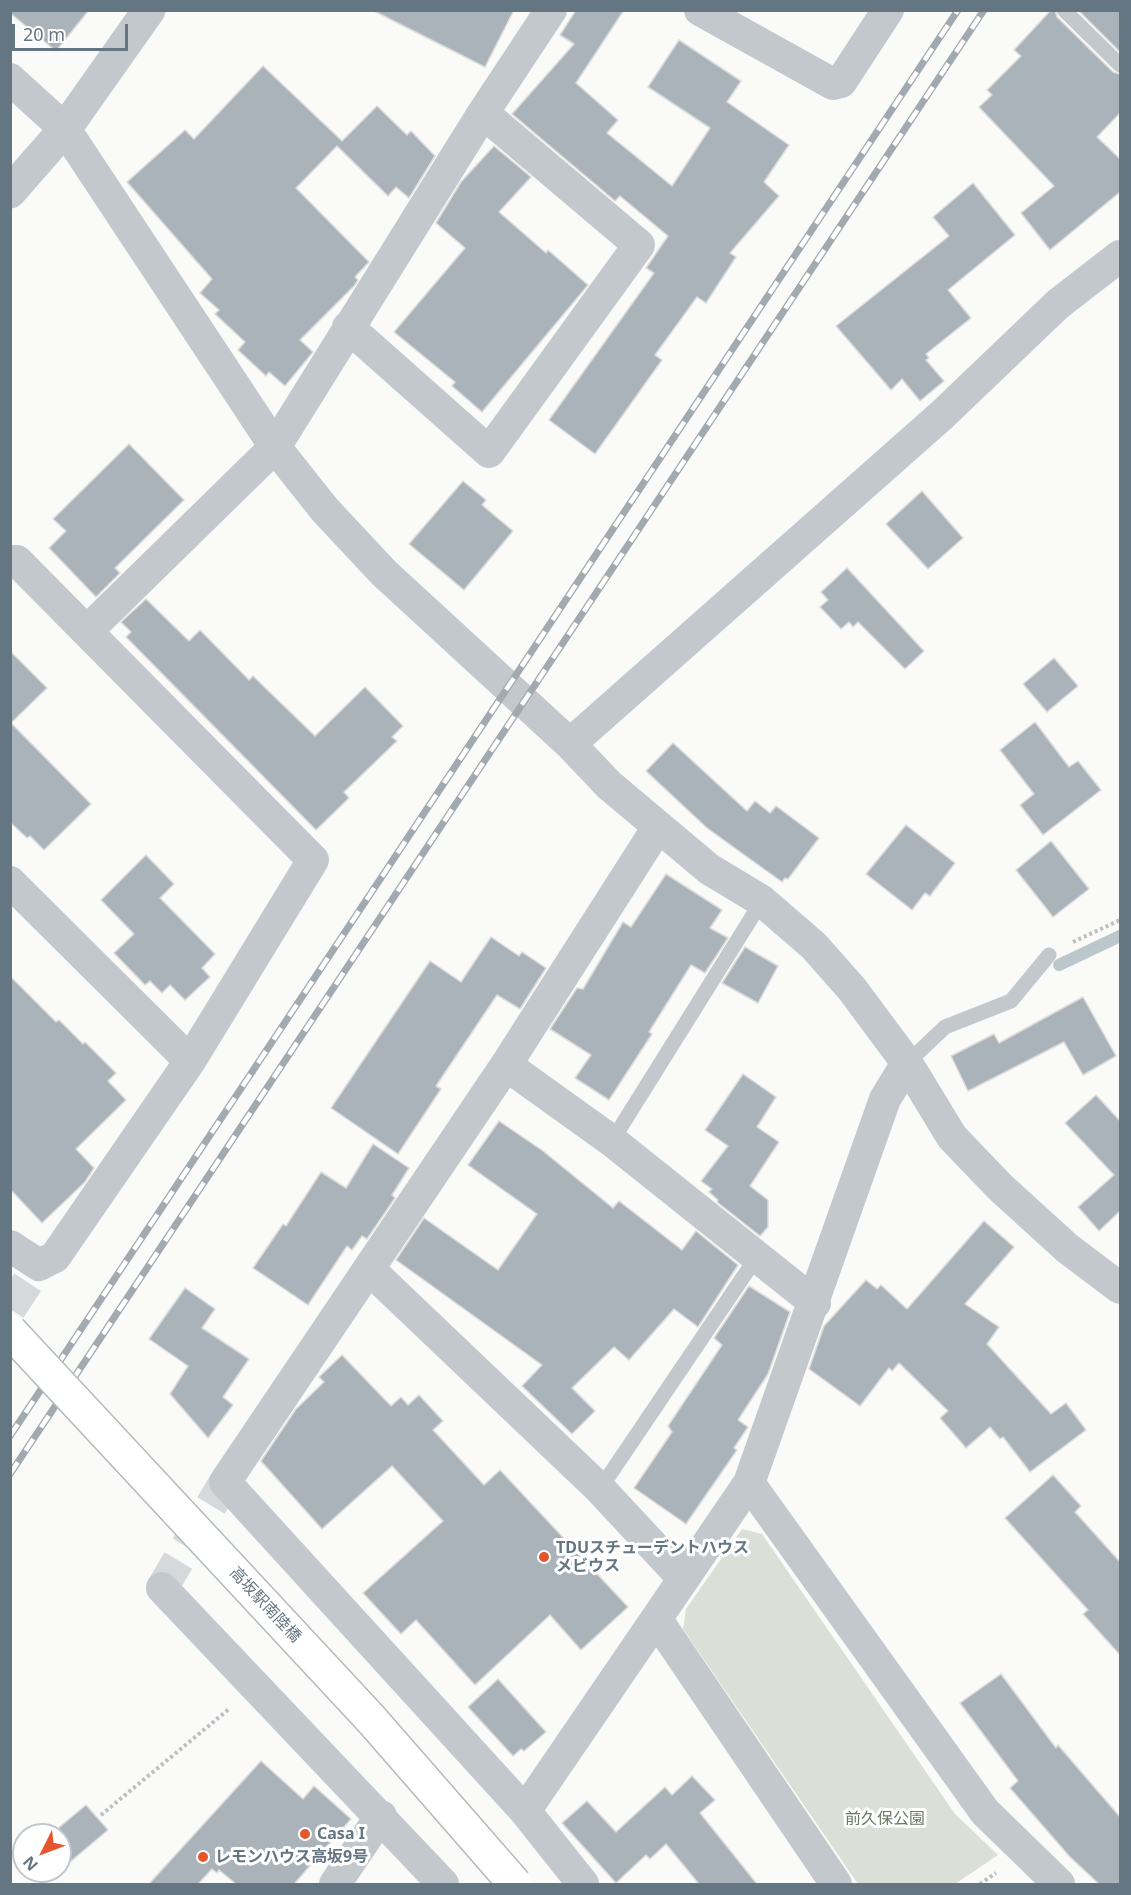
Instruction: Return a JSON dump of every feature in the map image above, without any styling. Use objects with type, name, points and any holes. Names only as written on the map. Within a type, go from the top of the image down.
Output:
[{"type":"main road","name":"高坂駅南陸橋","points":[[10,1331],[371,1719],[515,1884]]},
{"type":"street","points":[[10,192],[65,129],[149,10]]},
{"type":"street","points":[[87,631],[275,447],[483,113],[551,10]]},
{"type":"street","points":[[700,10],[833,84],[841,82],[888,10]]},
{"type":"street","points":[[10,79],[65,129],[275,447],[325,510],[384,573],[570,744],[609,785],[709,870],[762,900],[814,946],[852,988],[907,1063],[952,1137],[1000,1187],[1059,1240],[1120,1288]]},
{"type":"street","points":[[348,327],[489,452],[639,245],[483,113]]},
{"type":"street","points":[[570,744],[942,415],[1058,304],[1120,256]]},
{"type":"street","points":[[10,561],[17,561],[313,860],[190,1061],[55,1257],[39,1265],[10,1246]]},
{"type":"street","points":[[583,1884],[525,1811],[225,1482],[506,1065],[658,827]]},
{"type":"street","points":[[10,882],[190,1061]]},
{"type":"street","points":[[525,1811],[657,1620],[682,1577],[749,1483],[815,1303],[885,1099],[907,1063]]},
{"type":"street","points":[[506,1065],[612,1141],[815,1303]]},
{"type":"street","points":[[370,1270],[600,1489],[682,1577]]},
{"type":"street","points":[[749,1483],[985,1812],[1059,1884]]},
{"type":"street","points":[[162,1588],[255,1688],[381,1816],[443,1884]]},
{"type":"street","points":[[657,1620],[836,1884]]},
{"type":"street","points":[[335,1884],[381,1816]]},
{"type":"lane","points":[[1064,10],[1120,65]]},
{"type":"lane","points":[[612,1141],[762,900]]},
{"type":"lane","points":[[907,1063],[945,1027],[1011,1001],[1049,955]]},
{"type":"lane","points":[[600,1489],[756,1258]]},
{"type":"path","points":[[1049,955],[1120,920]]},
{"type":"path","points":[[101,1815],[255,1688]]},
{"type":"green space","name":"前久保公園","points":[[742,1529],[762,1534],[955,1814],[998,1855],[955,1884],[858,1884],[683,1629],[686,1609]]},
{"type":"building","points":[[10,10],[89,10],[56,51],[10,13]]},
{"type":"building","points":[[372,10],[514,10],[485,67]]},
{"type":"building","points":[[576,10],[624,10],[576,83],[618,120],[607,133],[672,186],[710,128],[648,87],[679,40],[741,81],[727,102],[789,145],[764,182],[779,196],[730,253],[736,257],[706,303],[697,297],[655,355],[662,360],[595,454],[549,420],[654,273],[646,268],[668,236],[620,196],[615,201],[512,114],[574,44],[560,35]]},
{"type":"building","points":[[1051,10],[1055,10],[1057,17],[1113,72],[1120,74],[1120,113],[1097,137],[1120,159],[1120,192],[1050,250],[1021,213],[1054,186],[979,107],[992,95],[987,90],[1021,56],[1014,50]]},
{"type":"building","points":[[1078,10],[1120,10],[1120,52]]},
{"type":"building","points":[[263,66],[342,141],[377,106],[407,135],[411,131],[435,156],[409,198],[396,187],[388,196],[337,146],[296,188],[369,262],[355,277],[358,280],[354,286],[300,340],[313,352],[285,386],[269,372],[266,376],[238,350],[245,342],[215,314],[219,310],[200,293],[212,279],[127,182],[185,130],[194,139]]},
{"type":"building","points":[[494,146],[531,177],[499,212],[546,253],[548,250],[588,285],[482,412],[452,386],[455,382],[394,332],[465,248],[436,223],[461,182]]},
{"type":"building","points":[[973,183],[1015,235],[948,290],[971,318],[926,354],[929,358],[926,360],[944,381],[920,401],[902,379],[891,390],[836,326],[949,236],[933,217]]},
{"type":"building","points":[[129,444],[184,500],[115,568],[120,573],[96,597],[49,548],[66,531],[53,519]]},
{"type":"building","points":[[463,481],[486,500],[482,505],[513,531],[464,590],[409,544]]},
{"type":"building","points":[[922,491],[963,538],[928,569],[886,524]]},
{"type":"building","points":[[847,568],[924,651],[905,669],[858,622],[853,627],[849,622],[841,629],[820,607],[828,600],[821,592]]},
{"type":"building","points":[[146,599],[189,641],[200,630],[249,680],[253,676],[315,736],[365,687],[403,726],[392,737],[397,741],[344,792],[349,798],[316,830],[126,637],[131,632],[121,622]]},
{"type":"building","points":[[10,651],[47,688],[11,723],[91,804],[44,850],[30,836],[27,838],[10,822]]},
{"type":"building","points":[[1054,658],[1078,686],[1047,712],[1023,684]]},
{"type":"building","points":[[1035,722],[1069,767],[1078,761],[1101,790],[1043,835],[1020,805],[1034,794],[1000,750]]},
{"type":"building","points":[[673,743],[747,811],[755,801],[770,813],[776,806],[819,838],[788,879],[785,878],[782,882],[707,828],[646,771]]},
{"type":"building","points":[[906,825],[955,863],[930,896],[925,893],[912,910],[866,874]]},
{"type":"building","points":[[1051,841],[1089,889],[1053,917],[1016,870]]},
{"type":"building","points":[[146,855],[174,884],[160,898],[215,954],[202,968],[210,977],[185,1000],[170,985],[162,993],[150,981],[145,985],[114,953],[134,934],[101,900]]},
{"type":"building","points":[[666,874],[722,910],[710,928],[728,938],[705,973],[691,965],[649,1032],[652,1034],[609,1100],[575,1078],[591,1055],[550,1029],[577,988],[583,989],[623,922],[631,927]]},
{"type":"building","points":[[491,937],[519,956],[522,952],[546,968],[520,1009],[497,995],[436,1086],[441,1089],[398,1154],[331,1108],[430,961],[461,982]]},
{"type":"building","points":[[745,947],[778,966],[758,1003],[722,983]]},
{"type":"building","points":[[10,976],[56,1022],[59,1020],[83,1044],[85,1042],[116,1073],[108,1081],[126,1100],[76,1149],[94,1168],[85,1182],[42,1223],[10,1189]]},
{"type":"building","points":[[1083,997],[1116,1056],[1083,1075],[1064,1042],[968,1091],[951,1056],[994,1034],[999,1043]]},
{"type":"building","points":[[743,1074],[776,1097],[757,1127],[779,1142],[750,1186],[768,1200],[768,1227],[760,1236],[717,1202],[718,1200],[709,1192],[712,1189],[701,1181],[728,1146],[705,1130]]},
{"type":"building","points":[[1096,1095],[1120,1121],[1120,1211],[1099,1231],[1078,1207],[1114,1175],[1065,1123]]},
{"type":"building","points":[[499,1121],[543,1151],[613,1208],[619,1201],[682,1250],[696,1231],[738,1265],[698,1327],[674,1309],[629,1360],[614,1347],[572,1388],[595,1411],[572,1434],[522,1386],[542,1365],[396,1260],[424,1218],[498,1270],[537,1214],[468,1165]]},
{"type":"building","points":[[373,1144],[409,1168],[392,1195],[395,1198],[367,1239],[362,1236],[352,1250],[347,1246],[308,1305],[253,1268],[283,1224],[286,1226],[321,1172],[346,1188]]},
{"type":"building","points":[[984,1221],[1014,1247],[965,1304],[999,1327],[987,1344],[1051,1414],[1066,1403],[1086,1430],[1030,1472],[1003,1437],[1000,1439],[990,1427],[966,1448],[940,1418],[948,1411],[899,1363],[892,1371],[889,1368],[860,1406],[809,1369],[824,1326],[866,1280],[877,1289],[881,1285],[907,1309]]},
{"type":"building","points":[[749,1286],[790,1312],[768,1374],[738,1420],[748,1427],[734,1448],[737,1450],[686,1524],[634,1488],[672,1432],[668,1426],[722,1345],[714,1338]]},
{"type":"building","points":[[185,1288],[215,1309],[202,1328],[249,1359],[223,1397],[233,1405],[208,1438],[170,1394],[188,1366],[149,1339]]},
{"type":"building","points":[[342,1355],[391,1406],[401,1397],[408,1405],[419,1395],[443,1421],[433,1430],[484,1485],[500,1470],[628,1607],[581,1650],[550,1615],[475,1685],[416,1620],[401,1634],[363,1593],[443,1521],[392,1466],[322,1529],[261,1461],[296,1409],[324,1382],[319,1377]]},
{"type":"building","points":[[1053,1475],[1081,1506],[1075,1512],[1120,1562],[1120,1655],[1083,1614],[1088,1610],[1005,1518]]},
{"type":"building","points":[[1001,1674],[1056,1748],[1058,1745],[1120,1817],[1120,1884],[1099,1884],[1070,1857],[1010,1788],[1018,1781],[960,1703]]},
{"type":"building","points":[[498,1679],[546,1732],[524,1751],[521,1749],[513,1756],[468,1707]]},
{"type":"building","points":[[261,1761],[303,1799],[314,1786],[351,1819],[294,1884],[236,1884],[219,1870],[217,1873],[212,1869],[198,1884],[149,1884]]},
{"type":"building","points":[[692,1776],[715,1800],[700,1813],[757,1884],[699,1884],[666,1844],[650,1859],[646,1855],[616,1883],[562,1823],[587,1801],[616,1832],[665,1787],[672,1795]]},
{"type":"building","points":[[86,1805],[108,1830],[72,1860],[72,1823],[64,1823]]},
{"type":"waterway","points":[[1059,965],[1120,936]]},
{"type":"tunnel","points":[[10,1309],[39,1265]]},
{"type":"tunnel","points":[[162,1588],[225,1482]]},
{"type":"railway","points":[[10,1436],[958,10]]},
{"type":"railway","points":[[10,1474],[984,10]]},
{"type":"place","name":"TDUスチューデントハウス メビウス","points":[[544,1557]]},
{"type":"place","name":"Casa I","points":[[305,1834]]},
{"type":"place","name":"レモンハウス高坂9号","points":[[203,1857]]}]
